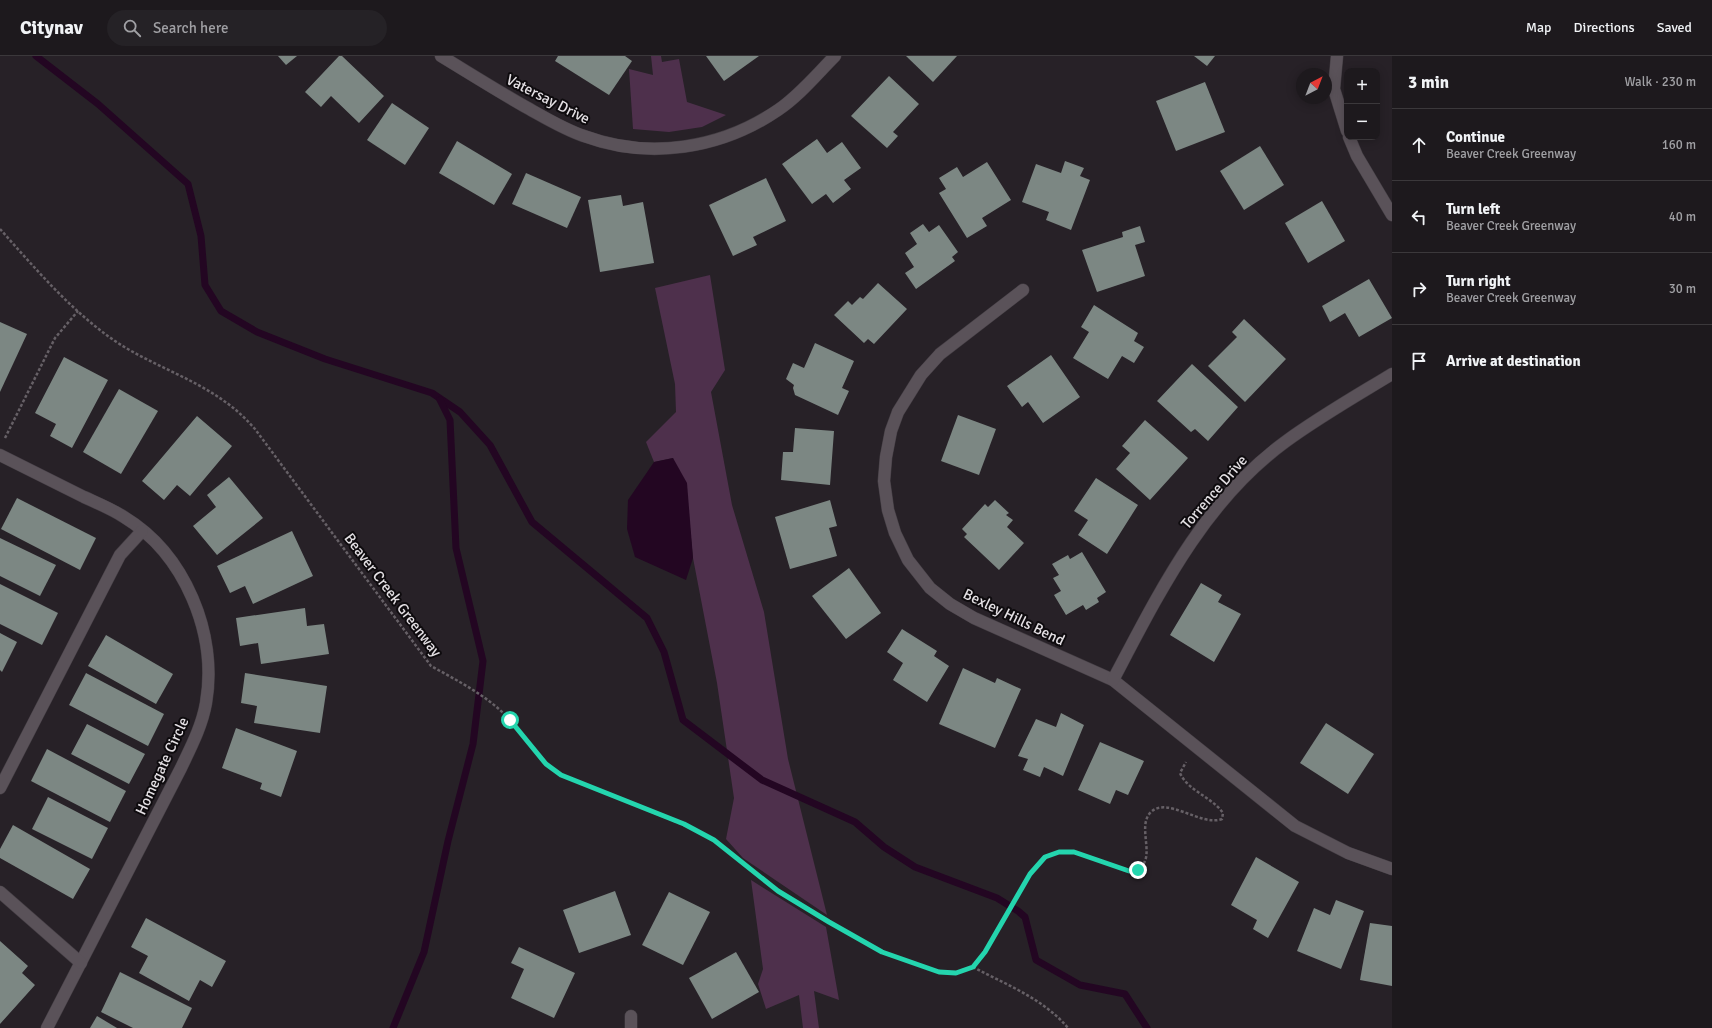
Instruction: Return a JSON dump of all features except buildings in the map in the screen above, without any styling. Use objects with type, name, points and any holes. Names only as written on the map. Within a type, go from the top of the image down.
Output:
[{"type":"street","name":"Vatersay Drive","points":[[441,56],[554,123],[584,136],[618,145],[651,149],[711,142],[757,123],[779,110],[835,56]]},
{"type":"street","points":[[1337,56],[1334,89],[1344,121]]},
{"type":"street","points":[[1350,140],[1357,156],[1392,215]]},
{"type":"street","name":"Bexley Hills Bend","points":[[1023,290],[940,354],[921,375],[898,412],[891,431],[886,457],[884,481],[888,510],[895,533],[908,560],[930,588],[950,604],[974,618],[1113,680],[1295,826],[1348,853],[1392,869]]},
{"type":"street","name":"Torrence Drive","points":[[1113,680],[1176,564],[1197,533],[1235,487],[1284,442],[1392,374]]},
{"type":"street","name":"Homegate Circle","points":[[0,455],[125,517],[165,553],[180,574],[194,598],[202,625],[208,671],[206,703],[199,730],[181,768],[47,1028]]},
{"type":"street","points":[[0,788],[120,555],[142,531]]},
{"type":"street","points":[[0,892],[81,963]]},
{"type":"path","name":"Beaver Creek Greenway","points":[[0,229],[33,266],[78,311],[114,340],[149,362],[223,400],[240,413],[256,429],[431,666],[467,686],[500,710],[546,764],[561,775],[684,824],[714,840],[778,891],[882,952],[939,972],[956,973],[973,967]]},
{"type":"path","points":[[4,440],[55,338],[78,311]]},
{"type":"path","points":[[1068,1028],[1060,1018],[1034,999],[973,967],[985,952],[1015,896],[1030,874],[1045,857],[1059,852],[1074,852],[1129,871],[1138,870],[1143,866],[1146,858],[1146,821],[1150,813],[1157,807],[1168,807],[1208,821],[1222,819],[1224,813],[1219,806],[1184,780],[1180,773],[1187,760]]},
{"type":"shaded area","points":[[651,56],[661,56],[662,62],[679,59],[687,102],[726,115],[702,127],[669,132],[633,129],[629,69],[653,75]]},
{"type":"shaded area","points":[[710,275],[725,370],[711,392],[732,505],[764,612],[788,759],[827,915],[743,858],[726,839],[734,798],[717,683],[693,558],[690,528],[673,458],[654,462],[646,442],[676,412],[675,384],[655,288]]},
{"type":"shaded area","points":[[673,458],[687,483],[693,558],[686,580],[635,557],[627,529],[628,500],[654,462]]},
{"type":"shaded area","points":[[751,880],[826,927],[839,1000],[814,991],[819,1028],[803,1028],[799,995],[766,1009],[758,984],[763,969]]},
{"type":"waterway","points":[[36,56],[98,104],[188,184],[201,236],[205,285],[221,311],[257,332],[325,359],[432,393],[460,412],[490,445],[532,522],[647,618],[664,652],[683,720],[762,780],[855,822],[884,847],[915,867],[997,898],[1018,911],[1025,917],[1036,960],[1080,985],[1125,994],[1147,1028]]},
{"type":"waterway","points":[[393,1028],[424,952],[448,841],[473,744],[483,661],[456,548],[450,420],[440,400]]},
{"type":"route","points":[[510,720],[546,764],[561,775],[684,824],[714,840],[778,891],[829,922],[882,952],[939,972],[956,973],[973,967],[985,952],[1015,896],[1030,874],[1045,857],[1059,852],[1074,852],[1129,871],[1138,870]]}]
